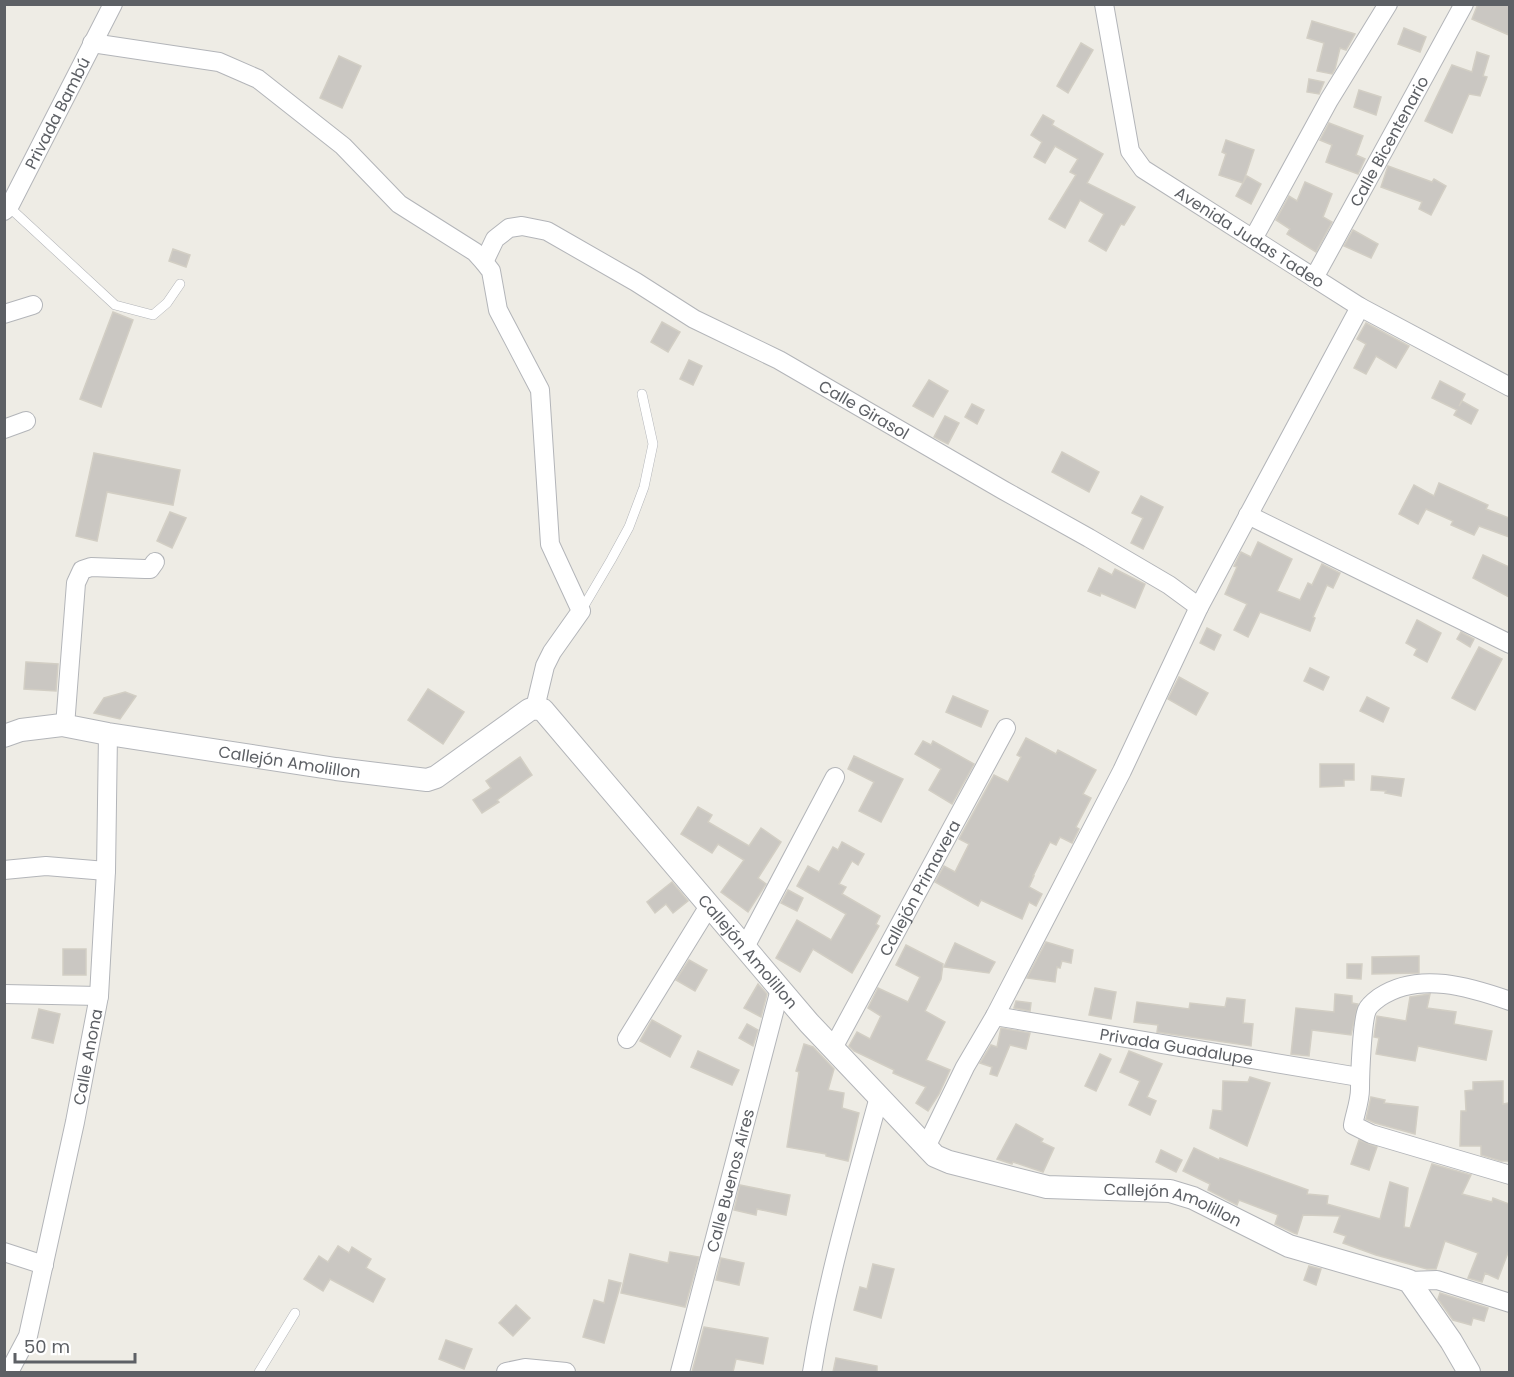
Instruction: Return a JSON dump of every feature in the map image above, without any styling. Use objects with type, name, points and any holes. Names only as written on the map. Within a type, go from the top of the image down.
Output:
[{"type":"street","name":"Privada Bambú","points":[[7,209],[113,4]]},
{"type":"street","name":"Avenida Judas Tadeo","points":[[1104,4],[1130,151],[1143,169],[1360,307],[1509,387]]},
{"type":"street","points":[[1253,239],[1329,100],[1388,4]]},
{"type":"street","name":"Calle Bicentenario","points":[[1314,278],[1464,4]]},
{"type":"street","points":[[91,44],[219,62],[258,79],[343,146],[399,204],[475,252],[491,272],[498,310],[540,390],[550,544],[581,611],[549,659],[535,708]]},
{"type":"street","name":"Calle Girasol","points":[[484,262],[495,239],[509,228],[522,226],[547,231],[636,282],[694,319],[779,360],[1003,490],[1089,537],[1169,585],[1199,607]]},
{"type":"street","points":[[4,314],[33,305]]},
{"type":"street","points":[[926,1147],[965,1066],[995,1016],[1122,771],[1199,607],[1360,307]]},
{"type":"street","points":[[4,429],[26,421]]},
{"type":"street","points":[[1248,515],[1509,644]]},
{"type":"street","points":[[65,726],[76,583],[82,570],[91,567],[150,569],[155,562]]},
{"type":"street","name":"Callejón Amolillon","points":[[4,736],[21,730],[65,726],[336,769],[427,780],[436,777],[529,710],[535,708],[543,710],[780,989],[935,1156],[949,1162],[1047,1187],[1170,1191],[1193,1198],[1289,1246],[1408,1281]]},
{"type":"street","name":"Callejón Primavera","points":[[833,1048],[1006,728]]},
{"type":"street","name":"Calle Anona","points":[[9,1372],[28,1336],[75,1122],[99,996],[106,871],[108,734]]},
{"type":"street","points":[[745,947],[835,777]]},
{"type":"street","points":[[4,870],[46,866],[106,871]]},
{"type":"street","points":[[627,1039],[709,906]]},
{"type":"street","points":[[1509,1002],[1477,989],[1416,983],[1391,990],[1376,1000],[1367,1011],[1359,1077],[1360,1091],[1353,1126],[1371,1134],[1509,1175]]},
{"type":"street","name":"Calle Buenos Aires","points":[[680,1372],[780,989]]},
{"type":"street","points":[[4,994],[99,996]]},
{"type":"street","name":"Privada Guadalupe","points":[[995,1016],[1359,1077]]},
{"type":"street","points":[[812,1372],[845,1222],[879,1097]]},
{"type":"street","points":[[4,1252],[44,1265]]},
{"type":"street","points":[[1408,1281],[1437,1280],[1509,1303]]},
{"type":"street","points":[[1408,1281],[1451,1341],[1469,1372]]},
{"type":"street","points":[[506,1372],[525,1368],[566,1372]]},
{"type":"lane","points":[[7,209],[115,305],[153,315],[167,303],[180,284]]},
{"type":"lane","points":[[581,611],[625,535],[644,487],[653,444],[642,394]]},
{"type":"lane","points":[[259,1372],[295,1312]]},
{"type":"building","points":[[1478,4],[1509,4],[1509,35],[1472,19]]},
{"type":"building","points":[[1312,21],[1355,34],[1346,50],[1340,48],[1332,74],[1317,71],[1324,43],[1307,38]]},
{"type":"building","points":[[1404,28],[1426,37],[1420,52],[1398,44]]},
{"type":"building","points":[[1081,43],[1093,50],[1068,93],[1057,86]]},
{"type":"building","points":[[1477,52],[1489,56],[1483,76],[1487,77],[1480,96],[1469,94],[1452,133],[1425,121],[1452,65],[1472,72]]},
{"type":"building","points":[[339,56],[361,66],[342,108],[320,98]]},
{"type":"building","points":[[1309,79],[1324,82],[1319,94],[1307,92]]},
{"type":"building","points":[[1359,90],[1381,97],[1376,115],[1354,107]]},
{"type":"building","points":[[1043,115],[1054,121],[1052,125],[1103,154],[1087,183],[1135,207],[1124,225],[1121,224],[1106,251],[1089,241],[1104,214],[1080,200],[1065,228],[1049,219],[1076,175],[1070,172],[1078,159],[1055,146],[1045,163],[1034,157],[1042,142],[1031,135]]},
{"type":"building","points":[[1329,123],[1363,136],[1356,155],[1365,159],[1358,174],[1326,162],[1332,145],[1320,140]]},
{"type":"building","points":[[1226,140],[1254,150],[1243,183],[1219,175],[1226,154],[1222,152]]},
{"type":"building","points":[[1388,166],[1432,182],[1434,179],[1446,186],[1431,215],[1419,209],[1422,202],[1381,187]]},
{"type":"building","points":[[1247,176],[1261,184],[1251,204],[1236,196]]},
{"type":"building","points":[[1305,182],[1332,194],[1323,217],[1332,222],[1316,252],[1287,234],[1290,229],[1276,220],[1289,196],[1297,201]]},
{"type":"building","points":[[1353,230],[1378,244],[1371,258],[1344,246]]},
{"type":"building","points":[[173,249],[190,255],[186,267],[169,261]]},
{"type":"building","points":[[113,312],[133,320],[101,407],[80,399]]},
{"type":"building","points":[[662,322],[680,332],[668,352],[651,342]]},
{"type":"building","points":[[1366,323],[1409,346],[1396,368],[1376,356],[1366,374],[1354,368],[1366,344],[1357,339]]},
{"type":"building","points":[[689,360],[702,366],[693,385],[680,379]]},
{"type":"building","points":[[929,380],[948,391],[933,417],[913,406]]},
{"type":"building","points":[[1440,381],[1465,394],[1459,406],[1462,401],[1478,410],[1471,424],[1454,415],[1457,410],[1432,398]]},
{"type":"building","points":[[972,404],[984,410],[977,424],[965,417]]},
{"type":"building","points":[[945,416],[959,423],[948,444],[934,437]]},
{"type":"building","points":[[1062,452],[1099,472],[1089,492],[1052,472]]},
{"type":"building","points":[[94,453],[180,470],[173,505],[107,492],[97,541],[76,536]]},
{"type":"building","points":[[1439,483],[1488,505],[1486,509],[1509,518],[1509,537],[1479,526],[1474,535],[1451,525],[1453,521],[1426,509],[1418,524],[1399,514],[1414,485],[1434,496]]},
{"type":"building","points":[[1141,496],[1163,507],[1143,549],[1131,543],[1143,518],[1132,513]]},
{"type":"building","points":[[170,512],[186,518],[172,548],[157,541]]},
{"type":"building","points":[[1258,542],[1292,559],[1277,591],[1300,600],[1308,583],[1312,585],[1322,564],[1340,573],[1333,588],[1327,585],[1313,617],[1315,618],[1310,631],[1260,612],[1248,637],[1234,630],[1247,604],[1225,594],[1241,552],[1251,557]]},
{"type":"building","points":[[1483,555],[1509,567],[1509,597],[1473,578]]},
{"type":"building","points":[[1099,568],[1112,575],[1115,569],[1145,584],[1135,608],[1101,593],[1100,596],[1088,591]]},
{"type":"building","points":[[1417,620],[1441,633],[1427,662],[1414,655],[1417,649],[1406,643]]},
{"type":"building","points":[[1207,628],[1221,635],[1214,650],[1200,643]]},
{"type":"building","points":[[1461,632],[1474,639],[1470,647],[1457,639]]},
{"type":"building","points":[[1479,647],[1502,659],[1475,710],[1452,698]]},
{"type":"building","points":[[26,662],[58,664],[56,691],[24,689]]},
{"type":"building","points":[[1310,668],[1329,677],[1323,690],[1304,681]]},
{"type":"building","points":[[1179,677],[1208,693],[1196,715],[1168,699]]},
{"type":"building","points":[[428,689],[464,712],[443,744],[408,720]]},
{"type":"building","points":[[125,692],[136,696],[120,719],[94,713],[104,698]]},
{"type":"building","points":[[953,696],[988,711],[981,727],[946,712]]},
{"type":"building","points":[[1367,697],[1389,708],[1383,722],[1360,711]]},
{"type":"building","points":[[1026,738],[1056,754],[1058,750],[1096,770],[1083,794],[1091,798],[1076,827],[1079,829],[1072,843],[1060,837],[1056,845],[1050,842],[1029,887],[1042,894],[1036,906],[1029,902],[1022,919],[981,900],[978,906],[935,882],[944,866],[955,872],[969,844],[959,839],[994,775],[1008,782],[1021,757],[1017,755]]},
{"type":"building","points":[[923,741],[931,745],[933,741],[974,764],[952,804],[929,790],[941,769],[915,754]]},
{"type":"building","points":[[854,756],[903,779],[881,822],[859,811],[874,782],[848,769]]},
{"type":"building","points":[[520,757],[532,775],[482,813],[473,800],[491,788],[486,781]]},
{"type":"building","points":[[1320,764],[1354,764],[1354,780],[1344,780],[1344,786],[1320,787]]},
{"type":"building","points":[[1372,776],[1404,779],[1401,796],[1385,793],[1386,791],[1371,790]]},
{"type":"building","points":[[698,807],[712,815],[708,822],[749,846],[761,828],[781,842],[758,878],[766,884],[748,912],[721,892],[744,860],[718,844],[712,853],[681,834]]},
{"type":"building","points":[[842,842],[864,854],[858,865],[852,861],[839,884],[846,887],[842,894],[880,916],[876,924],[879,926],[852,973],[813,949],[800,972],[776,958],[797,920],[831,940],[846,914],[797,886],[808,866],[819,872],[833,847],[838,850]]},
{"type":"building","points":[[672,882],[688,901],[673,913],[666,904],[655,913],[647,902]]},
{"type":"building","points":[[788,890],[803,898],[797,911],[781,903]]},
{"type":"building","points":[[1046,942],[1073,950],[1071,963],[1062,961],[1060,968],[1057,967],[1055,982],[1027,978]]},
{"type":"building","points":[[955,943],[995,962],[989,973],[944,967]]},
{"type":"building","points":[[906,945],[943,964],[941,979],[925,1011],[945,1022],[926,1060],[950,1070],[928,1111],[916,1103],[926,1087],[893,1073],[894,1070],[854,1051],[849,1046],[857,1032],[870,1039],[881,1016],[868,1008],[878,988],[908,1002],[920,977],[896,965]]},
{"type":"building","points":[[63,949],[86,949],[86,975],[63,975]]},
{"type":"building","points":[[1419,956],[1419,973],[1372,974],[1372,957]]},
{"type":"building","points":[[689,960],[707,970],[695,991],[676,980]]},
{"type":"building","points":[[1347,964],[1362,964],[1361,979],[1347,978]]},
{"type":"building","points":[[758,984],[767,994],[761,1017],[744,1008]]},
{"type":"building","points":[[1095,988],[1116,992],[1111,1019],[1089,1015]]},
{"type":"building","points":[[1335,994],[1352,996],[1352,1003],[1358,1004],[1351,1035],[1312,1030],[1309,1056],[1291,1054],[1296,1008],[1334,1012]]},
{"type":"building","points":[[1430,994],[1427,1008],[1456,1012],[1454,1024],[1492,1031],[1486,1060],[1418,1046],[1415,1061],[1376,1054],[1379,1038],[1374,1037],[1377,1016],[1406,1021],[1410,997]]},
{"type":"building","points":[[1227,998],[1245,1000],[1243,1023],[1253,1024],[1251,1046],[1157,1032],[1158,1025],[1134,1022],[1137,1002],[1189,1009],[1190,1003],[1225,1007]]},
{"type":"building","points":[[1016,1001],[1031,1003],[1030,1011],[1014,1008]]},
{"type":"building","points":[[39,1009],[60,1014],[53,1043],[32,1038]]},
{"type":"building","points":[[652,1020],[681,1036],[670,1057],[640,1041]]},
{"type":"building","points":[[747,1024],[758,1030],[753,1046],[739,1038]]},
{"type":"building","points":[[1001,1028],[1030,1033],[1026,1049],[1010,1045],[997,1076],[990,1074],[992,1067],[980,1063],[991,1045],[997,1047]]},
{"type":"building","points":[[804,1044],[813,1047],[834,1069],[828,1090],[844,1093],[842,1108],[859,1113],[848,1161],[826,1156],[826,1154],[787,1147],[799,1072],[796,1071]]},
{"type":"building","points":[[698,1051],[739,1070],[732,1085],[691,1067]]},
{"type":"building","points":[[1129,1051],[1162,1064],[1147,1097],[1156,1101],[1150,1115],[1129,1105],[1140,1081],[1120,1072]]},
{"type":"building","points":[[1100,1054],[1111,1059],[1096,1091],[1085,1086]]},
{"type":"building","points":[[1250,1077],[1270,1083],[1247,1146],[1210,1128],[1213,1110],[1222,1111],[1223,1081],[1248,1082]]},
{"type":"building","points":[[1503,1081],[1503,1104],[1509,1103],[1509,1161],[1481,1155],[1481,1146],[1460,1146],[1461,1111],[1466,1111],[1465,1091],[1473,1090],[1473,1082]]},
{"type":"building","points":[[1371,1097],[1385,1100],[1384,1103],[1418,1107],[1415,1134],[1366,1119]]},
{"type":"building","points":[[1016,1124],[1043,1139],[1041,1142],[1054,1148],[1043,1172],[997,1159]]},
{"type":"building","points":[[1359,1140],[1377,1147],[1369,1170],[1351,1164]]},
{"type":"building","points":[[1194,1148],[1219,1160],[1220,1158],[1308,1190],[1307,1194],[1328,1196],[1327,1204],[1380,1219],[1390,1182],[1408,1188],[1404,1227],[1410,1228],[1432,1164],[1471,1175],[1462,1194],[1492,1202],[1493,1198],[1509,1204],[1509,1250],[1498,1279],[1485,1273],[1482,1282],[1468,1278],[1478,1253],[1445,1241],[1436,1269],[1427,1269],[1343,1243],[1346,1236],[1334,1232],[1340,1216],[1303,1215],[1297,1234],[1275,1224],[1278,1215],[1239,1200],[1237,1205],[1208,1190],[1210,1184],[1183,1171]]},
{"type":"building","points":[[1161,1150],[1182,1160],[1176,1172],[1156,1162]]},
{"type":"building","points":[[740,1185],[790,1195],[786,1215],[757,1209],[756,1215],[734,1210]]},
{"type":"building","points":[[338,1246],[349,1253],[352,1247],[371,1259],[366,1268],[385,1279],[373,1302],[330,1279],[323,1291],[304,1279],[319,1256],[328,1262]]},
{"type":"building","points":[[670,1252],[699,1257],[685,1307],[621,1293],[630,1254],[668,1263]]},
{"type":"building","points":[[721,1258],[744,1263],[739,1285],[716,1280]]},
{"type":"building","points":[[873,1264],[894,1269],[881,1318],[854,1310],[860,1287],[867,1289]]},
{"type":"building","points":[[1309,1266],[1321,1269],[1316,1285],[1304,1280]]},
{"type":"building","points":[[609,1280],[621,1283],[604,1343],[583,1337],[594,1300],[604,1303]]},
{"type":"building","points":[[1440,1293],[1488,1308],[1484,1321],[1473,1318],[1471,1325],[1453,1320],[1438,1299]]},
{"type":"building","points":[[516,1305],[530,1318],[513,1336],[499,1323]]},
{"type":"building","points":[[704,1327],[768,1338],[763,1364],[736,1359],[733,1372],[692,1372]]},
{"type":"building","points":[[446,1340],[472,1349],[464,1369],[439,1359]]},
{"type":"building","points":[[836,1358],[877,1366],[877,1372],[833,1372]]}]
